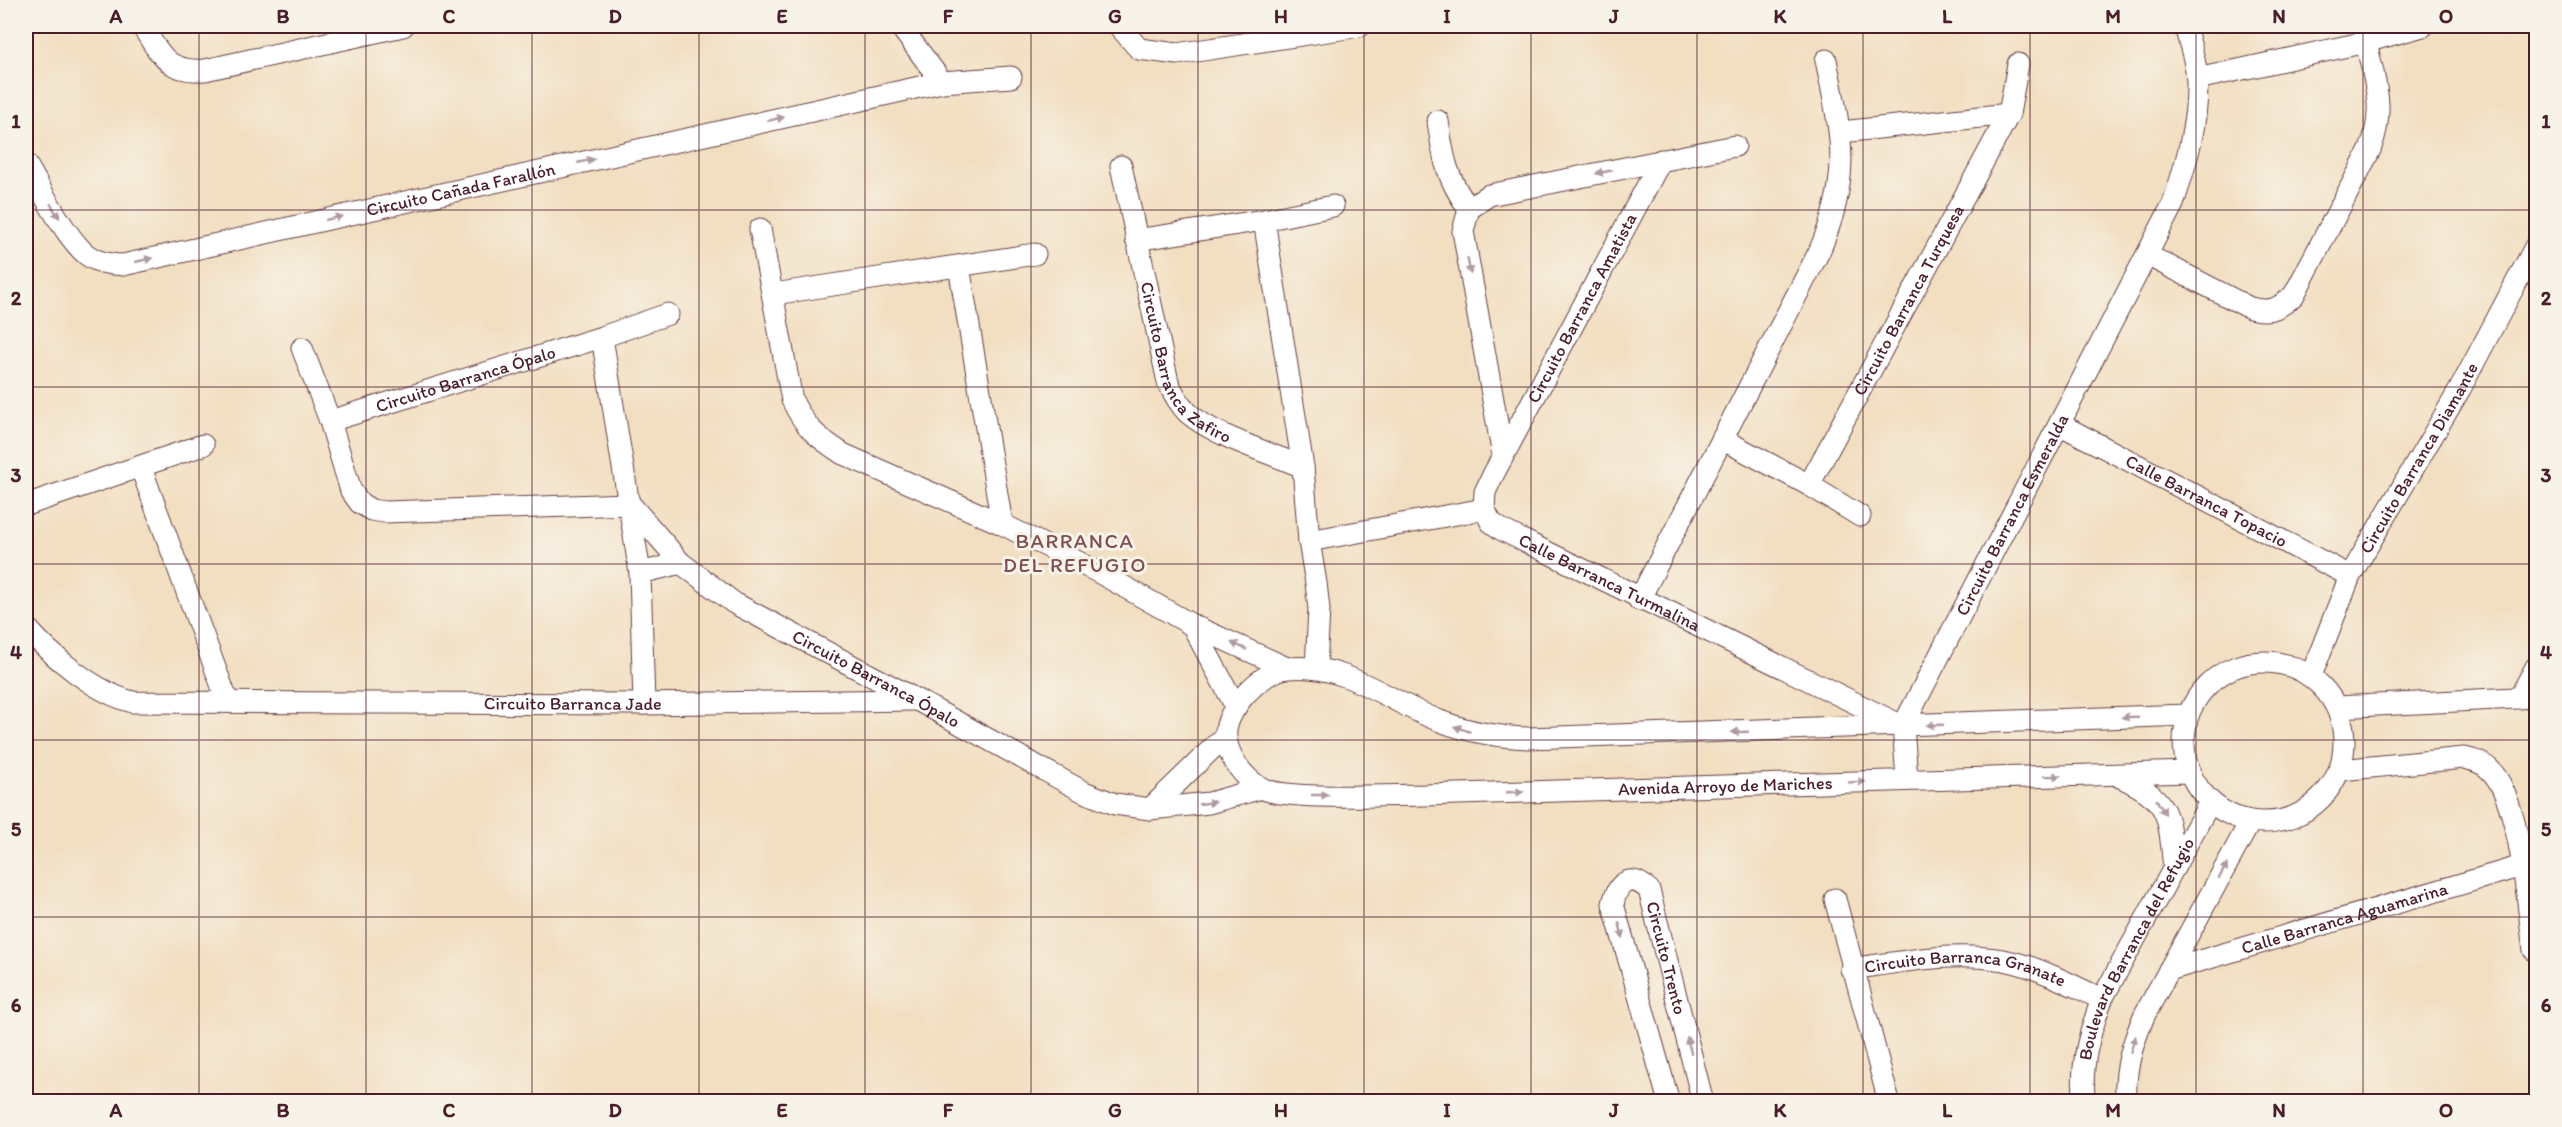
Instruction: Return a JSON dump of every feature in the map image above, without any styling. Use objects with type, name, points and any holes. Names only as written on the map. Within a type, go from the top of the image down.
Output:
[{"type":"street","points":[[142,26],[160,55],[172,66],[187,71],[205,70],[403,26]]},
{"type":"street","points":[[900,26],[942,82]]},
{"type":"street","points":[[1119,26],[1139,49],[1177,54],[1360,26]]},
{"type":"street","name":"Circuito Barranca Esmeralda","points":[[1903,726],[2061,425],[2173,204],[2195,122],[2198,79],[2185,26]]},
{"type":"street","points":[[2198,79],[2366,42],[2423,26]]},
{"type":"street","points":[[2147,255],[2258,310],[2266,312],[2281,307],[2294,295],[2370,150],[2378,129],[2380,107],[2366,42]]},
{"type":"street","points":[[1639,600],[1819,252],[1835,216],[1842,177],[1841,132],[1826,60]]},
{"type":"street","name":"Circuito Barranca Turquesa","points":[[1809,485],[2009,114],[2019,64]]},
{"type":"street","name":"Circuito Cañada Farallón","points":[[26,164],[76,243],[88,255],[104,264],[123,265],[942,82],[1011,77]]},
{"type":"street","points":[[1841,132],[2009,114]]},
{"type":"street","points":[[1438,121],[1445,166],[1454,189],[1469,209]]},
{"type":"street","points":[[1503,456],[1463,231],[1469,209],[1489,195],[1735,146]]},
{"type":"street","name":"Circuito Barranca Amatista","points":[[1484,509],[1485,492],[1503,456],[1661,160]]},
{"type":"street","name":"Circuito Barranca Zafiro","points":[[1121,166],[1168,382],[1176,398],[1187,412],[1206,425],[1303,467]]},
{"type":"street","points":[[1136,240],[1264,220],[1333,206]]},
{"type":"street","points":[[1264,220],[1303,467],[1309,541],[1319,609],[1316,668]]},
{"type":"street","points":[[760,229],[774,294],[792,400],[802,421],[819,438],[843,454],[1002,524],[1100,573],[1192,625],[1287,668]]},
{"type":"street","name":"Circuito Barranca Diamante","points":[[2311,676],[2350,576],[2460,388],[2536,245]]},
{"type":"street","points":[[774,294],[1035,254]]},
{"type":"street","points":[[959,266],[1002,524]]},
{"type":"street","name":"Circuito Barranca Ópalo","points":[[330,421],[602,337],[668,314]]},
{"type":"street","points":[[602,337],[640,573],[644,704]]},
{"type":"street","points":[[302,348],[330,421],[351,491],[360,503],[371,510],[384,512],[630,504]]},
{"type":"street","name":"Calle Barranca Topacio","points":[[2061,425],[2350,576]]},
{"type":"street","points":[[1722,439],[1809,485],[1860,516]]},
{"type":"street","points":[[26,505],[141,468],[203,445]]},
{"type":"street","points":[[141,468],[227,700]]},
{"type":"street","name":"Circuito Barranca Ópalo","points":[[630,504],[681,563],[734,603],[1084,792],[1115,804],[1150,809],[1209,803],[1262,788]]},
{"type":"street","points":[[1309,541],[1484,509]]},
{"type":"street","name":"Calle Barranca Turmalina","points":[[1484,509],[1491,522],[1502,530],[1639,600],[1903,726]]},
{"type":"street","points":[[640,573],[681,563]]},
{"type":"street","points":[[1192,625],[1236,707]]},
{"type":"street","name":"Circuito Barranca Jade","points":[[26,627],[44,646],[114,698],[133,702],[227,700],[644,704],[917,700]]},
{"type":"street","points":[[2265,661],[2289,665],[2311,676],[2326,690],[2337,707],[2343,728],[2344,749],[2340,770],[2325,795],[2304,812],[2278,822],[2250,822],[2229,815],[2210,802],[2198,788],[2189,771],[2184,743],[2188,715],[2200,693],[2218,676],[2240,665],[2265,661]]},
{"type":"street","points":[[2337,707],[2528,697],[2536,667]]},
{"type":"street","points":[[1150,809],[1225,736],[1236,707],[1252,687],[1267,674],[1287,668],[1316,668],[1349,676],[1438,721],[1496,737],[1528,738],[2188,715]]},
{"type":"street","points":[[1903,726],[1907,779]]},
{"type":"street","points":[[1225,736],[1231,757],[1243,773],[1262,788]]},
{"type":"street","points":[[2340,770],[2464,758],[2478,762],[2490,770],[2506,793],[2522,867],[2534,950]]},
{"type":"street","name":"Avenida Arroyo de Mariches","points":[[1262,788],[1302,795],[1424,795],[2189,771]]},
{"type":"street","points":[[2114,775],[2145,788],[2162,804],[2169,823],[2174,868]]},
{"type":"street","name":"Boulevard Barranca del Refugio","points":[[2085,1101],[2084,1067],[2087,1044],[2102,999],[2210,802]]},
{"type":"street","name":"Boulevard Barranca del Refugio","points":[[2126,1101],[2126,1072],[2132,1044],[2169,970],[2250,822]]},
{"type":"street","name":"Calle Barranca Aguamarina","points":[[2169,970],[2522,867]]},
{"type":"street","name":"Circuito Trento","points":[[1667,1093],[1613,904],[1615,893],[1621,885],[1630,880],[1641,883],[1649,890],[1704,1101]]},
{"type":"street","points":[[1835,900],[1851,969]]},
{"type":"street","name":"Circuito Barranca Granate","points":[[1889,1101],[1851,969],[1941,957],[2005,960],[2039,971],[2102,999]]},
{"type":"street","points":[[1667,1093],[1697,1077]]},
{"type":"district","name":"BARRANCA DEL REFUGIO","points":[[1075,553]]}]
